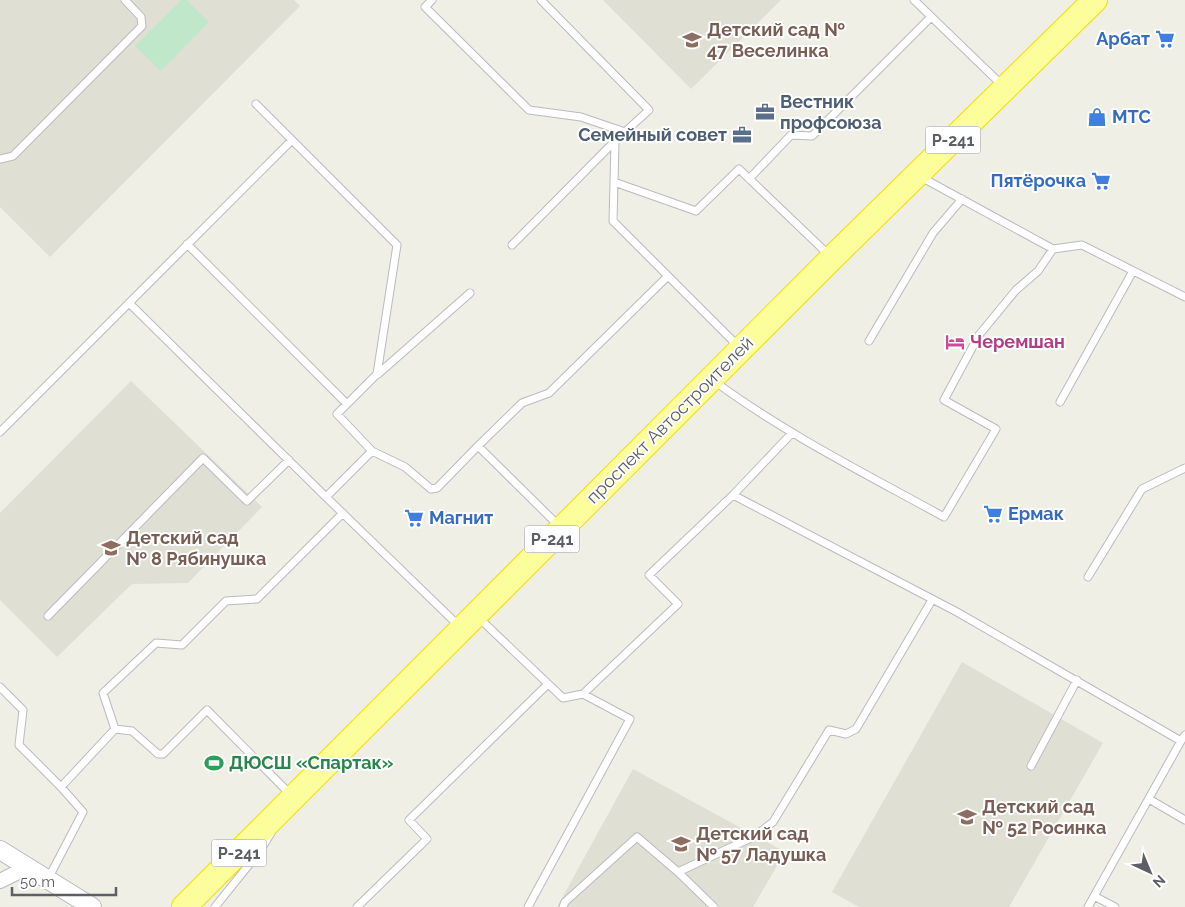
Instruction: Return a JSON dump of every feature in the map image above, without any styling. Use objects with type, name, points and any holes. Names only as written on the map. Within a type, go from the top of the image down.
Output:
[{"type":"highway","name":"проспект Автостроителей","points":[[184,907],[832,258],[1095,0]]},
{"type":"street","points":[[0,850],[92,907]]},
{"type":"street","points":[[0,881],[28,866]]},
{"type":"lane","points":[[0,159],[12,156],[142,26],[141,17],[125,0]]},
{"type":"lane","points":[[432,0],[425,7],[529,110],[581,117],[625,132]]},
{"type":"lane","points":[[512,245],[615,141],[649,110],[541,0]]},
{"type":"lane","points":[[914,0],[1005,88]]},
{"type":"lane","points":[[749,179],[791,135],[812,136],[931,17]]},
{"type":"lane","points":[[256,104],[397,244],[378,374]]},
{"type":"lane","points":[[0,432],[292,140]]},
{"type":"lane","points":[[615,141],[613,220],[741,349]]},
{"type":"lane","points":[[614,182],[696,211],[739,169],[832,258]]},
{"type":"lane","points":[[918,175],[1053,248],[1082,245],[1185,297]]},
{"type":"lane","points":[[869,341],[933,233],[962,199]]},
{"type":"lane","points":[[187,244],[347,404]]},
{"type":"lane","points":[[711,379],[747,406],[792,433],[944,517],[996,429],[944,400],[979,335],[1016,290],[1038,271],[1053,248]]},
{"type":"lane","points":[[1060,402],[1133,271]]},
{"type":"lane","points":[[470,293],[378,374],[337,414],[372,451],[405,467],[431,489],[437,488],[522,403],[549,393],[668,276]]},
{"type":"lane","points":[[129,303],[343,513],[468,621],[563,698],[583,694],[678,604],[649,575],[733,495],[792,433]]},
{"type":"lane","points":[[478,446],[562,529]]},
{"type":"lane","points":[[326,497],[372,451]]},
{"type":"lane","points":[[48,616],[203,458],[247,501],[289,460]]},
{"type":"lane","points":[[1088,577],[1142,489],[1185,468]]},
{"type":"lane","points":[[733,495],[957,612],[1183,738],[1088,907]]},
{"type":"lane","points":[[115,729],[103,693],[156,642],[182,645],[226,601],[257,599],[343,513]]},
{"type":"lane","points":[[678,872],[755,836],[773,822],[829,730],[846,734],[856,729],[932,600]]},
{"type":"lane","points":[[1031,766],[1077,680]]},
{"type":"lane","points":[[357,907],[427,839],[409,820],[548,684]]},
{"type":"lane","points":[[0,687],[23,710],[19,745],[83,812],[48,879]]},
{"type":"lane","points":[[528,907],[630,720],[583,694]]},
{"type":"lane","points":[[115,729],[132,732],[158,754],[163,754],[207,710],[294,798],[260,852],[214,907]]},
{"type":"lane","points":[[61,787],[115,729]]},
{"type":"lane","points":[[1149,799],[1185,820]]},
{"type":"lane","points":[[563,907],[565,902],[637,837],[678,872],[714,907]]},
{"type":"lane","points":[[1094,896],[1115,907]]},
{"type":"shaded area","points":[[0,0],[294,0],[300,6],[50,257],[0,207]]},
{"type":"shaded area","name":"Детский сад № 47 Веселинка","points":[[603,0],[781,0],[691,89]]},
{"type":"shaded area","name":"Детский сад № 8 Рябинушка","points":[[131,381],[262,507],[188,583],[132,584],[57,657],[0,600],[0,513]]},
{"type":"shaded area","name":"Детский сад № 52 Росинка","points":[[962,662],[1103,743],[1009,907],[859,907],[832,892]]},
{"type":"shaded area","name":"Детский сад № 57 Ладушка","points":[[633,769],[785,852],[753,907],[557,907]]},
{"type":"green space","points":[[181,0],[187,0],[209,22],[161,71],[135,46]]},
{"type":"place","name":"Арбат","points":[[1165,39]]},
{"type":"place","name":"Детский сад № 47 Веселинка","points":[[692,40]]},
{"type":"place","name":"Вестник профсоюза","points":[[765,112]]},
{"type":"place","name":"МТС","points":[[1097,117]]},
{"type":"place","name":"Семейный совет","points":[[742,135]]},
{"type":"place","name":"Пятёрочка","points":[[1101,181]]},
{"type":"place","name":"Черемшан","points":[[955,342]]},
{"type":"place","name":"Ермак","points":[[993,514]]},
{"type":"place","name":"Магнит","points":[[414,518]]},
{"type":"place","name":"Детский сад № 8 Рябинушка","points":[[111,548]]},
{"type":"place","name":"ДЮСШ «Спартак»","points":[[214,763]]},
{"type":"place","name":"Детский сад № 52 Росинка","points":[[967,817]]},
{"type":"place","name":"Детский сад № 57 Ладушка","points":[[681,844]]}]
